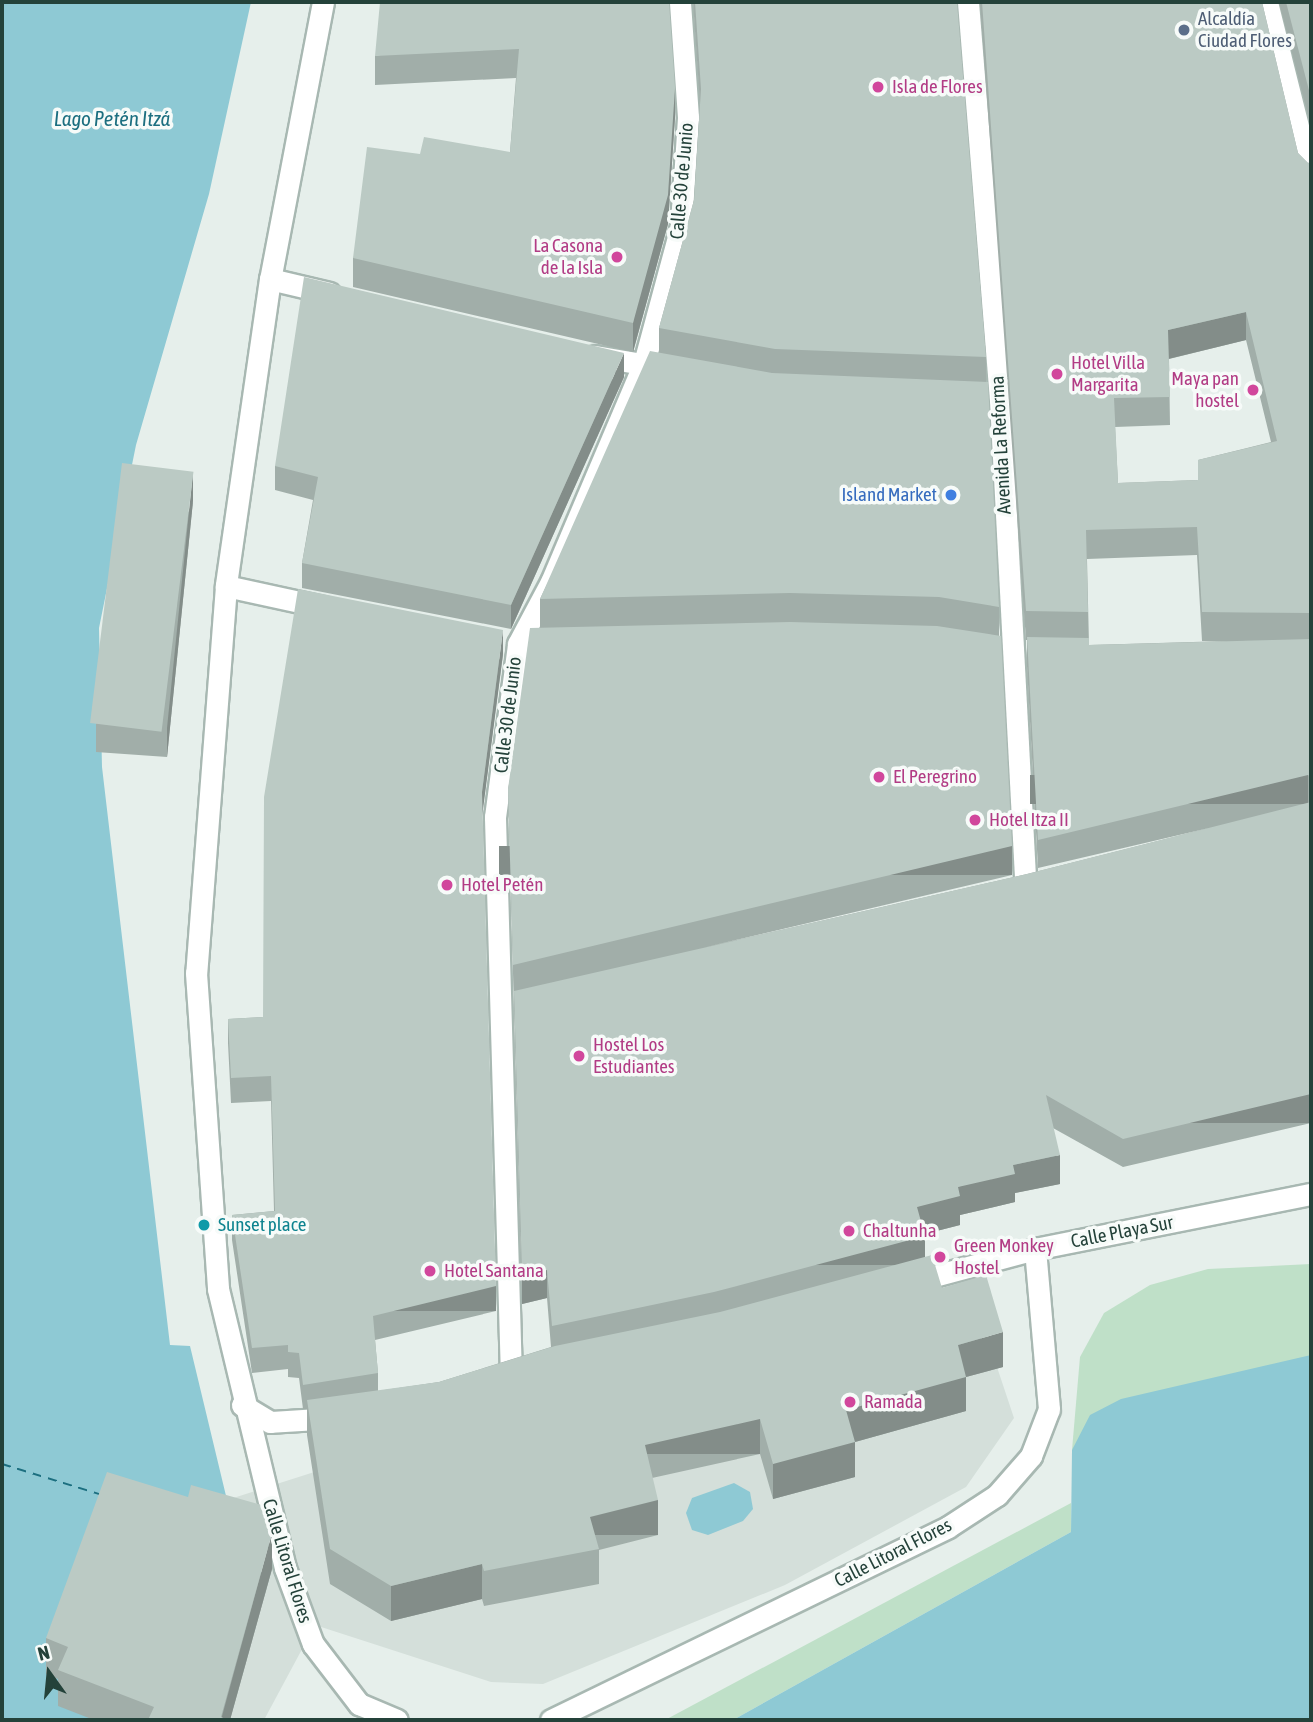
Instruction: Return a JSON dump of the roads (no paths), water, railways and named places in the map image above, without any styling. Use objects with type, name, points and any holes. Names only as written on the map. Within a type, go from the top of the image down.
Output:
[{"type":"street","name":"Calle Litoral Flores","points":[[323,2],[270,279],[226,586],[196,973],[218,1289],[242,1405],[285,1568],[313,1644],[359,1704],[397,1720]]},
{"type":"street","name":"Calle 30 de Junio","points":[[512,1377],[496,1011],[495,817],[518,644],[551,583],[645,363],[681,226],[688,117],[680,2]]},
{"type":"street","name":"Avenida La Reforma","points":[[968,2],[1000,400],[1010,653],[1026,890]]},
{"type":"street","points":[[1267,2],[1311,179]]},
{"type":"street","points":[[270,279],[357,299]]},
{"type":"street","points":[[578,354],[645,363],[683,372]]},
{"type":"street","points":[[974,399],[1000,400]]},
{"type":"street","points":[[226,586],[343,610]]},
{"type":"street","points":[[491,638],[518,644],[544,644]]},
{"type":"street","points":[[986,649],[1010,653],[1038,653]]},
{"type":"street","points":[[999,896],[1052,883]]},
{"type":"street","points":[[496,1011],[523,1004]]},
{"type":"street","name":"Calle Playa Sur","points":[[889,1288],[1035,1249],[1311,1194]]},
{"type":"street","name":"Calle Litoral Flores","points":[[551,1720],[948,1527],[997,1495],[1031,1456],[1049,1409],[1035,1249]]},
{"type":"street","points":[[486,1386],[539,1372]]},
{"type":"street","points":[[242,1405],[270,1422],[354,1415]]},
{"type":"water","name":"Lago Petén Itzá","points":[[2,2],[251,2],[209,194],[136,445],[99,628],[102,767],[170,1345],[190,1346],[227,1500],[130,1720],[2,1720]]},
{"type":"water","points":[[1311,1355],[1311,1720],[733,1720],[1071,1532],[1072,1450],[1090,1415],[1121,1399]]},
{"type":"water","points":[[734,1483],[750,1492],[753,1509],[743,1521],[708,1535],[692,1530],[686,1513],[692,1498]]},
{"type":"place","name":"Alcaldía Ciudad Flores","points":[[1184,30]]},
{"type":"place","name":"Isla de Flores","points":[[878,87]]},
{"type":"place","name":"La Casona de la Isla","points":[[617,257]]},
{"type":"place","name":"Hotel Villa Margarita","points":[[1057,374]]},
{"type":"place","name":"Maya pan hostel","points":[[1253,390]]},
{"type":"place","name":"Island Market","points":[[951,495]]},
{"type":"place","name":"El Peregrino","points":[[879,777]]},
{"type":"place","name":"Hotel Itza II","points":[[975,820]]},
{"type":"place","name":"Hotel Petén","points":[[447,885]]},
{"type":"place","name":"Hostel Los Estudiantes","points":[[579,1056]]},
{"type":"place","name":"Sunset place","points":[[204,1225]]},
{"type":"place","name":"Chaltunha","points":[[849,1231]]},
{"type":"place","name":"Green Monkey Hostel","points":[[940,1257]]},
{"type":"place","name":"Hotel Santana","points":[[430,1271]]},
{"type":"place","name":"Ramada","points":[[850,1402]]}]
